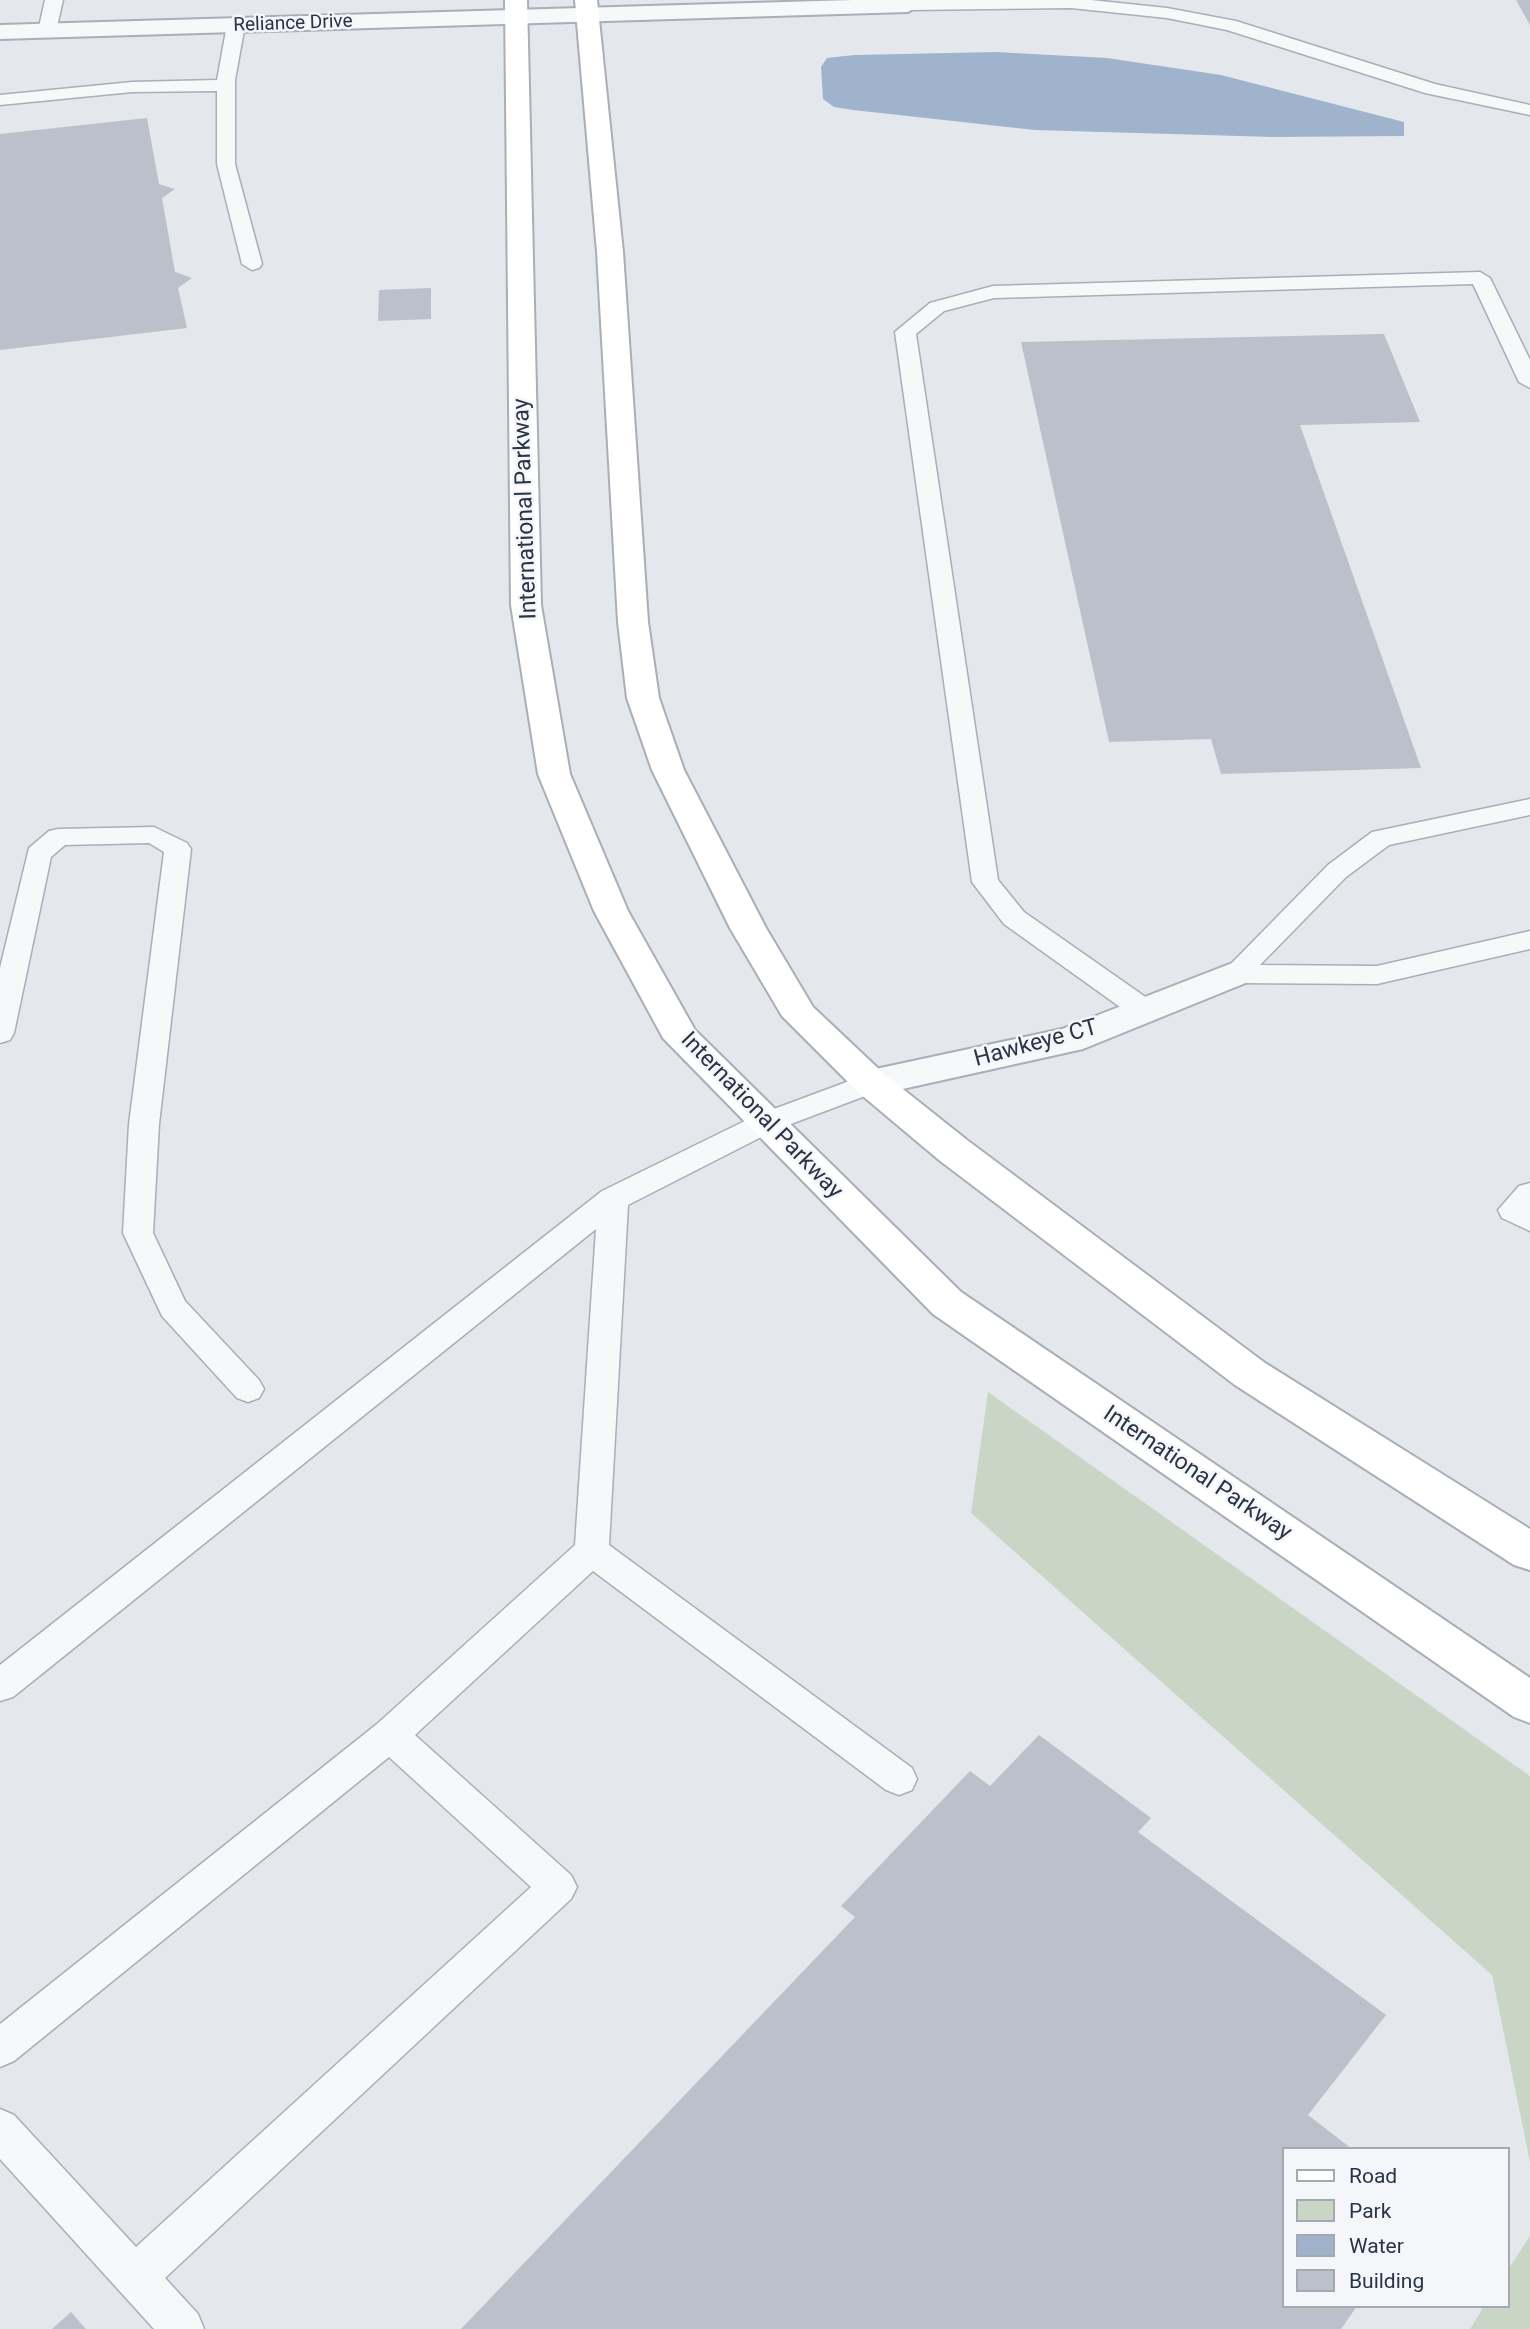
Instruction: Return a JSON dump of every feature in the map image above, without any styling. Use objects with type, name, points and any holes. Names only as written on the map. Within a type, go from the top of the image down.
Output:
[{"type":"main road","points":[[586,8],[610,252],[633,622],[643,698],[668,770],[748,928],[800,1016],[871,1083],[953,1150],[1250,1374],[1530,1552]]},
{"type":"main road","name":"International Parkway","points":[[516,9],[526,605],[554,774],[611,911],[681,1038],[947,1303],[1530,1703]]},
{"type":"street","name":"Reliance Drive","points":[[0,32],[236,25],[516,9],[907,3]]},
{"type":"street","name":"Hawkeye CT","points":[[871,1083],[1070,1040],[1235,974]]},
{"type":"lane","points":[[47,31],[54,0]]},
{"type":"lane","points":[[907,3],[1070,3],[1167,13],[1230,25],[1431,89],[1530,110]]},
{"type":"lane","points":[[1167,13],[1198,3]]},
{"type":"lane","points":[[236,25],[226,86],[226,164],[253,264]]},
{"type":"lane","points":[[0,100],[132,87],[226,86]]},
{"type":"lane","points":[[1144,1010],[1014,918],[985,882],[905,332],[937,307],[993,292],[1480,278],[1530,382]]},
{"type":"lane","points":[[1235,974],[1337,871],[1381,838],[1530,807]]},
{"type":"lane","points":[[0,1033],[38,854],[58,837],[154,835],[178,849],[144,1124],[138,1233],[173,1308],[248,1389]]},
{"type":"lane","points":[[1235,974],[1377,975],[1530,940]]},
{"type":"lane","points":[[0,1686],[613,1199],[765,1123],[871,1083]]},
{"type":"lane","points":[[1530,1194],[1513,1210],[1530,1220]]},
{"type":"lane","points":[[0,2048],[390,1735],[592,1551],[613,1199]]},
{"type":"lane","points":[[592,1551],[899,1779]]},
{"type":"lane","points":[[135,2277],[558,1887],[390,1735]]},
{"type":"lane","points":[[0,2129],[183,2329]]},
{"type":"green space","points":[[988,1392],[1530,1776],[1530,2162],[1492,1975],[971,1513]]},
{"type":"green space","points":[[1530,2236],[1530,2329],[1470,2329],[1483,2308],[1509,2308],[1509,2268]]},
{"type":"water","points":[[995,52],[1107,58],[1221,75],[1404,122],[1404,136],[1273,137],[1035,130],[853,110],[834,107],[823,99],[821,67],[827,58]]},
{"type":"building","points":[[1516,0],[1530,0],[1530,25]]},
{"type":"building","points":[[147,118],[159,184],[175,189],[162,198],[175,272],[192,278],[178,288],[187,328],[0,350],[0,134]]},
{"type":"building","points":[[431,288],[431,319],[378,321],[379,290]]},
{"type":"building","points":[[1384,334],[1420,422],[1300,425],[1421,768],[1221,774],[1211,739],[1109,742],[1021,342]]},
{"type":"building","points":[[1039,1735],[1151,1818],[1138,1832],[1386,2015],[1308,2115],[1349,2147],[1282,2147],[1282,2308],[1356,2308],[1341,2329],[461,2329],[855,1917],[841,1906],[970,1771],[990,1786]]},
{"type":"building","points":[[71,2312],[86,2329],[52,2329]]}]
